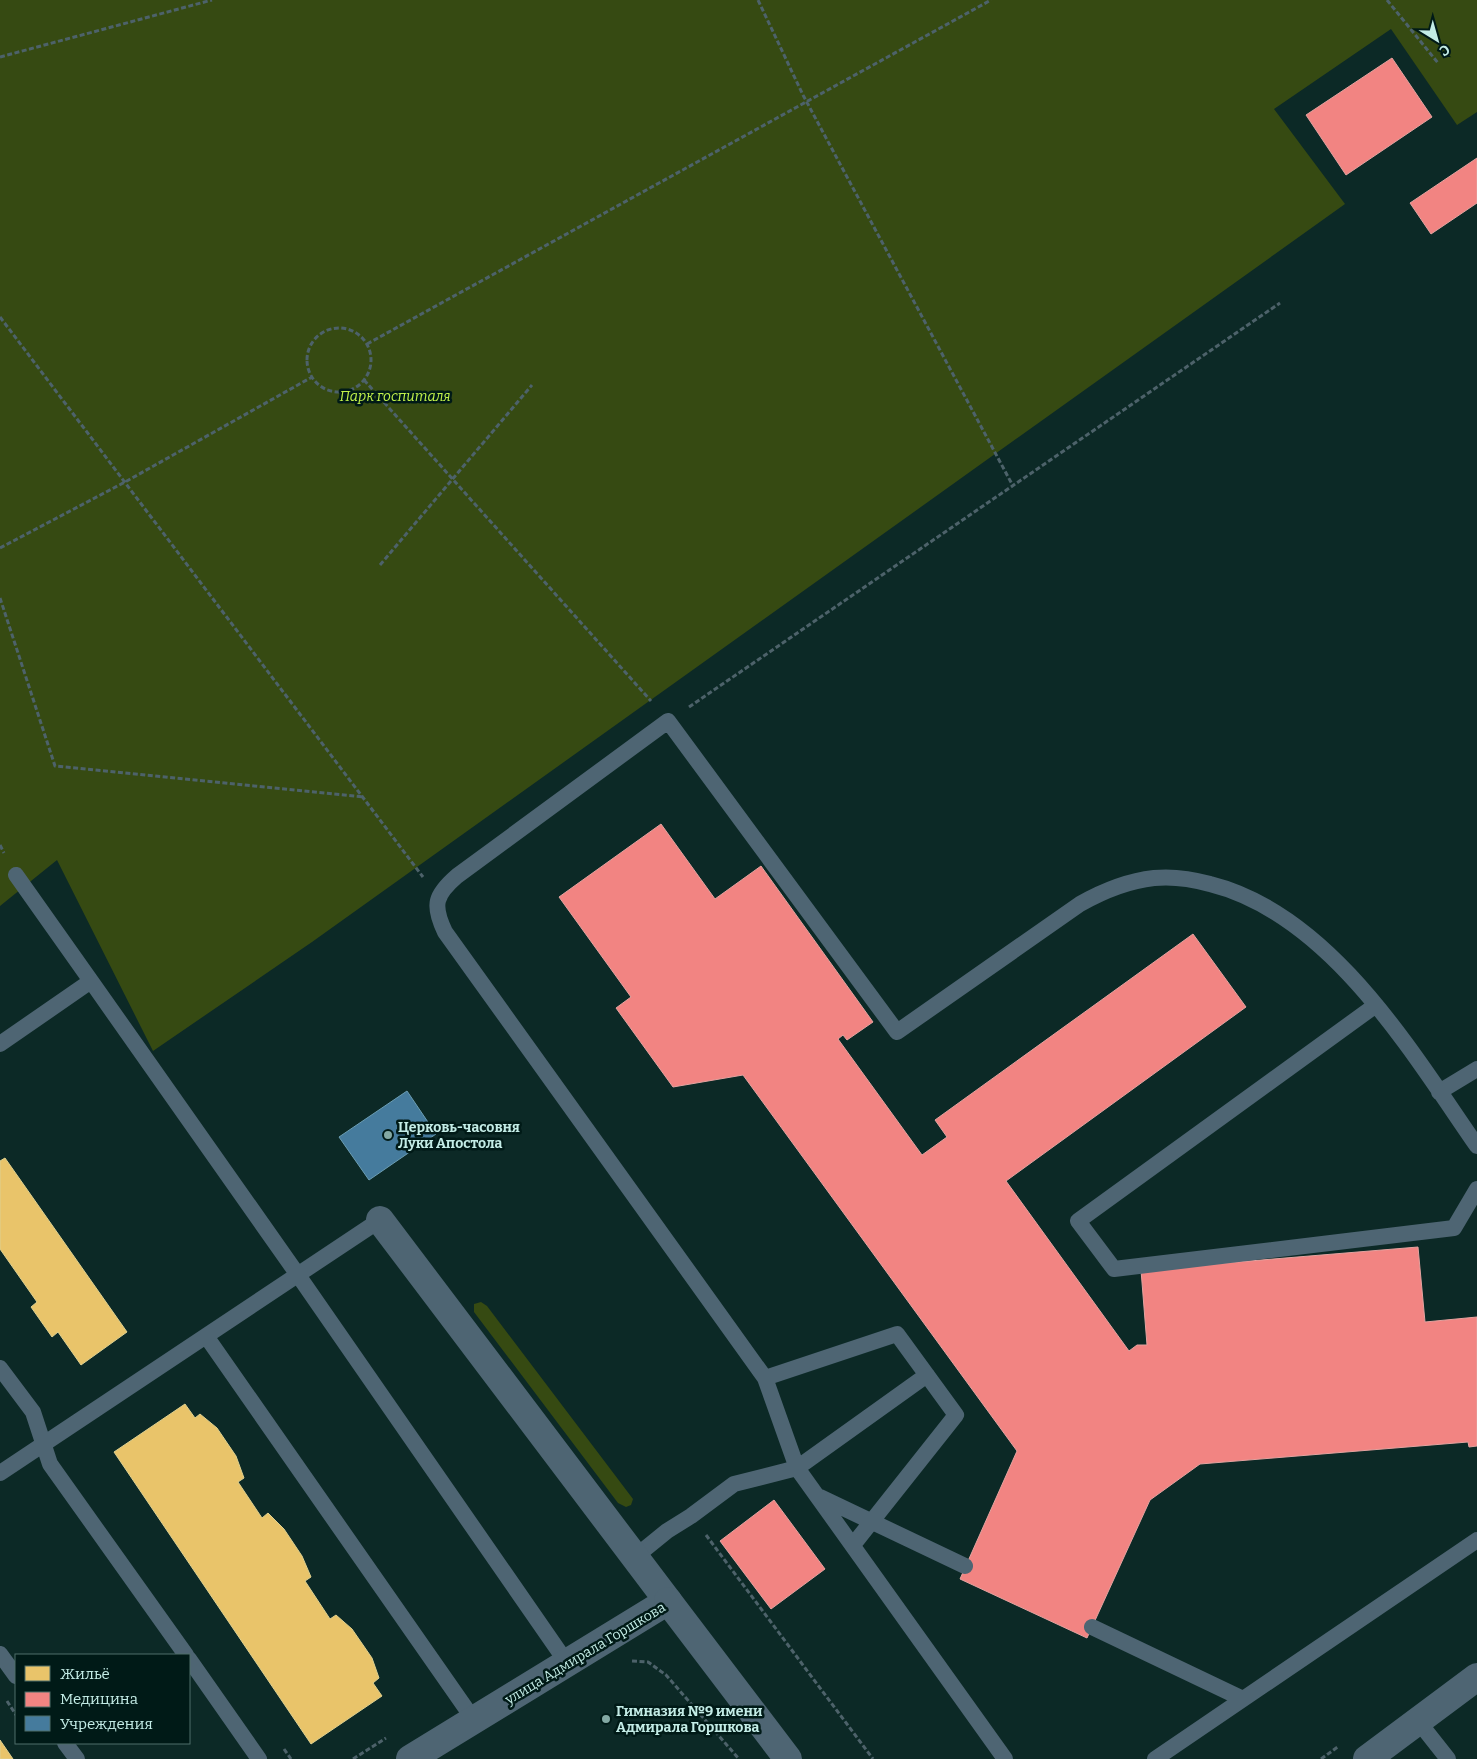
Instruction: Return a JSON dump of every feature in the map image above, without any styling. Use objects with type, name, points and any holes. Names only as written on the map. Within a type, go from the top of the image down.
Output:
[{"type":"street","points":[[380,1220],[668,1601]]},
{"type":"street","name":"улица Адмирала Горшкова","points":[[410,1759],[668,1601],[778,1755]]},
{"type":"street","points":[[1367,1759],[1477,1677]]},
{"type":"lane","points":[[1005,1759],[797,1468],[766,1378],[445,932],[438,919],[436,908],[438,898],[444,887],[668,721],[897,1032],[1080,904],[1104,891],[1127,883],[1155,878],[1186,878],[1223,887],[1252,899],[1281,916],[1319,945],[1343,967],[1376,1005],[1477,1146]]},
{"type":"lane","points":[[16,876],[298,1275],[567,1663]]},
{"type":"lane","points":[[0,1044],[91,981]]},
{"type":"lane","points":[[1376,1005],[1078,1221],[1114,1270],[1454,1228],[1477,1189]]},
{"type":"lane","points":[[1439,1092],[1477,1069]]},
{"type":"lane","points":[[0,1473],[380,1220]]},
{"type":"lane","points":[[766,1378],[897,1334],[956,1415],[853,1545]]},
{"type":"lane","points":[[206,1336],[474,1720]]},
{"type":"lane","points":[[0,1368],[33,1412],[50,1464],[185,1654]]},
{"type":"lane","points":[[635,1557],[666,1531],[691,1516],[734,1484],[797,1468],[927,1375]]},
{"type":"lane","points":[[818,1496],[965,1566]]},
{"type":"lane","points":[[1155,1759],[1477,1540]]},
{"type":"lane","points":[[1092,1626],[1243,1699]]},
{"type":"lane","points":[[0,1654],[15,1675]]},
{"type":"lane","points":[[190,1660],[259,1759]]},
{"type":"lane","points":[[1418,1721],[1448,1759]]},
{"type":"lane","points":[[66,1744],[77,1759]]},
{"type":"path","points":[[0,57],[212,0]]},
{"type":"path","points":[[758,0],[807,102],[1013,486]]},
{"type":"path","points":[[368,344],[992,0]]},
{"type":"path","points":[[1387,0],[1438,63]]},
{"type":"path","points":[[364,380],[668,721],[1280,303]]},
{"type":"path","points":[[0,317],[438,898]]},
{"type":"path","points":[[333,328],[353,330],[368,344],[371,353],[369,372],[356,387],[347,391],[337,392],[328,390],[312,376],[308,367],[307,357],[310,347],[323,332],[333,328]]},
{"type":"path","points":[[0,548],[125,482],[312,376]]},
{"type":"path","points":[[380,565],[532,385]]},
{"type":"path","points":[[0,598],[56,766],[363,797]]},
{"type":"path","points":[[691,1516],[873,1759]]},
{"type":"path","points":[[627,1661],[648,1662],[666,1675],[739,1759]]},
{"type":"path","points":[[5,1699],[15,1714]]},
{"type":"green space","name":"Парк госпиталя","points":[[0,0],[1477,0],[1477,112],[1457,125],[1391,29],[1274,109],[1345,204],[312,942],[153,1051],[57,860],[0,906]]},
{"type":"green space","points":[[481,1302],[487,1306],[633,1499],[631,1505],[626,1507],[618,1503],[474,1312],[474,1304]]},
{"type":"building: Жильё","points":[[5,1158],[127,1332],[81,1365],[58,1332],[52,1337],[31,1307],[37,1302],[0,1249],[0,1161]]},
{"type":"building: Жильё","points":[[185,1404],[195,1418],[200,1414],[217,1428],[236,1456],[244,1478],[238,1482],[262,1518],[268,1513],[284,1529],[302,1556],[311,1577],[305,1581],[330,1619],[336,1615],[352,1629],[372,1658],[379,1678],[373,1683],[382,1696],[311,1744],[114,1452]]},
{"type":"building: Жильё","points":[[0,1740],[13,1759],[0,1759]]},
{"type":"building: Медицина","points":[[1392,58],[1432,117],[1346,175],[1306,115]]},
{"type":"building: Медицина","points":[[1477,158],[1477,203],[1431,234],[1410,203]]},
{"type":"building: Медицина","points":[[661,824],[715,899],[761,866],[873,1022],[847,1040],[843,1035],[838,1039],[922,1155],[947,1137],[935,1120],[1193,934],[1246,1007],[1006,1181],[1129,1351],[1137,1345],[1147,1345],[1141,1270],[1418,1247],[1425,1322],[1477,1317],[1477,1446],[1469,1447],[1468,1442],[1200,1464],[1150,1500],[1087,1638],[960,1579],[1017,1451],[743,1075],[673,1087],[616,1008],[631,997],[559,897]]},
{"type":"building: Медицина","points":[[774,1500],[825,1569],[771,1609],[720,1541]]},
{"type":"building: Учреждения","name":"Церковь-часовня Луки Апостола","points":[[407,1091],[436,1134],[369,1180],[339,1137]]},
{"type":"place","name":"Церковь-часовня Луки Апостола","points":[[388,1135]]},
{"type":"place","name":"Гимназия №9 имени Адмирала Горшкова","points":[[606,1719]]}]
